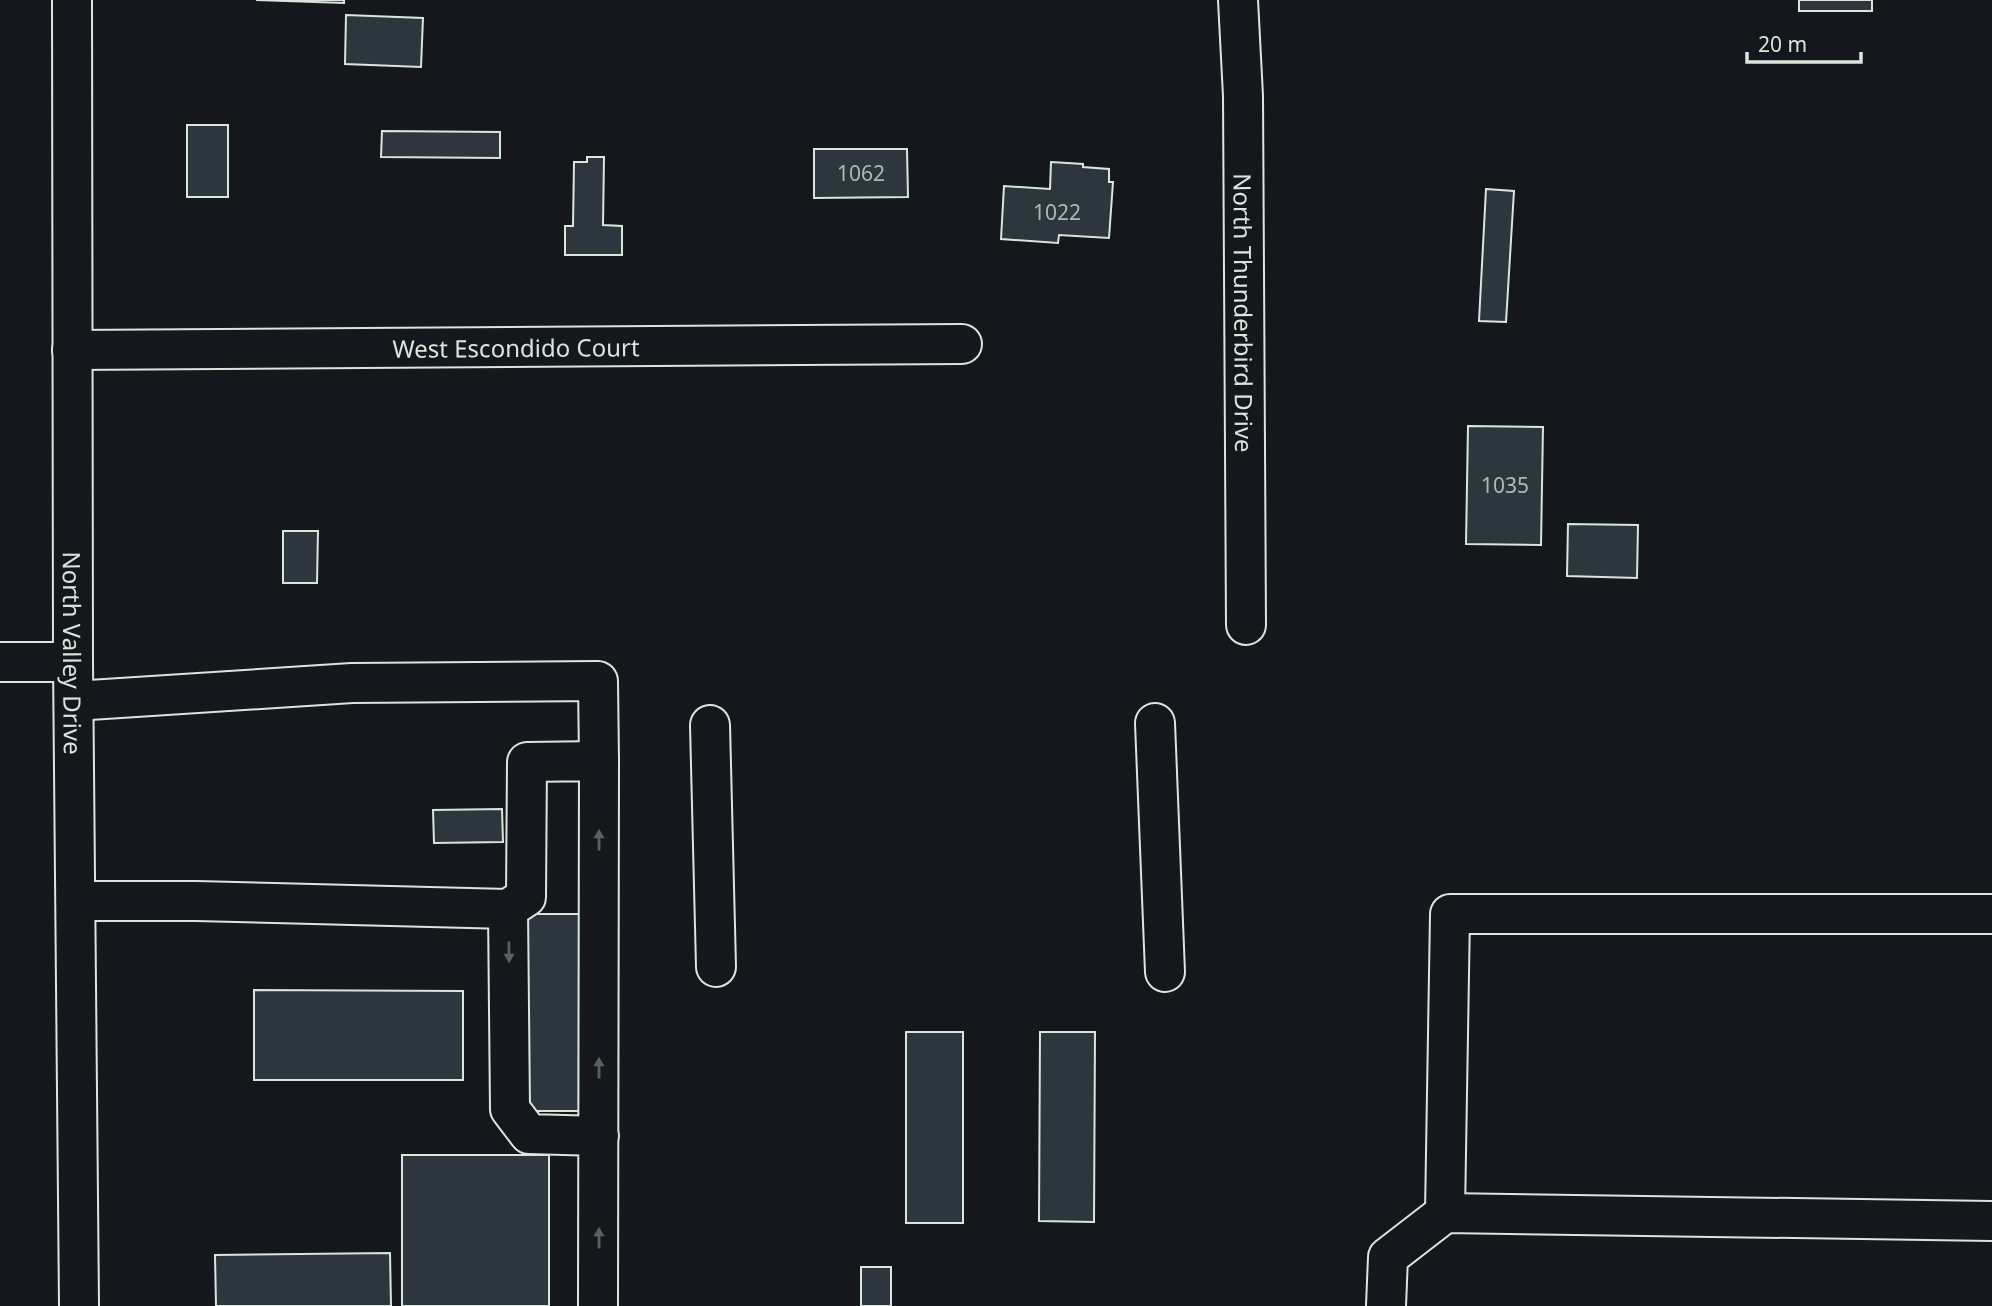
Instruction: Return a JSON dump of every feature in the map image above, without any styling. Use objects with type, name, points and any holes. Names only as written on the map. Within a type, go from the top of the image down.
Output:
[{"type":"street","name":"North Valley Drive","points":[[72,0],[79,1306]]},
{"type":"street","name":"North Thunderbird Drive","points":[[1238,0],[1244,176],[1246,625]]},
{"type":"street","name":"West Escondido Court","points":[[72,350],[962,344]]},
{"type":"street","points":[[0,662],[74,662]]},
{"type":"street","points":[[75,701],[352,683],[598,681],[598,1306]]},
{"type":"street","points":[[1156,723],[1166,972]]},
{"type":"street","points":[[710,725],[716,967]]},
{"type":"street","points":[[76,901],[196,901],[508,909],[526,897],[527,762],[599,761]]},
{"type":"street","points":[[508,909],[510,1110],[529,1134],[599,1136]]},
{"type":"street","points":[[1445,1213],[1450,914],[1992,914]]},
{"type":"street","points":[[1386,1306],[1388,1257],[1445,1213],[1992,1221]]},
{"type":"building","points":[[256,0],[344,0],[344,3]]},
{"type":"building","points":[[1799,0],[1872,0],[1872,11],[1799,11]]},
{"type":"building","points":[[346,15],[423,18],[421,67],[345,64]]},
{"type":"building","points":[[187,125],[228,125],[228,197],[187,197]]},
{"type":"building","points":[[382,131],[500,132],[500,158],[381,157]]},
{"type":"building","points":[[814,149],[907,149],[908,197],[814,198]]},
{"type":"building","points":[[587,157],[604,157],[603,225],[622,226],[622,255],[565,255],[565,226],[573,226],[574,162],[587,162]]},
{"type":"building","points":[[1051,162],[1109,169],[1109,182],[1113,182],[1109,238],[1059,235],[1058,243],[1001,239],[1004,186],[1050,189]]},
{"type":"building","points":[[1486,189],[1514,191],[1506,322],[1479,321]]},
{"type":"building","points":[[1468,426],[1543,427],[1541,545],[1466,544]]},
{"type":"building","points":[[1568,524],[1638,525],[1637,578],[1567,576]]},
{"type":"building","points":[[283,531],[318,531],[317,583],[283,583]]},
{"type":"building","points":[[502,809],[503,842],[434,843],[433,810]]},
{"type":"building","points":[[526,914],[583,914],[584,1111],[526,1111]]},
{"type":"building","points":[[254,990],[463,991],[463,1080],[254,1080]]},
{"type":"building","points":[[906,1032],[963,1032],[963,1223],[906,1223]]},
{"type":"building","points":[[1040,1032],[1095,1032],[1094,1222],[1039,1221]]},
{"type":"building","points":[[402,1155],[549,1155],[549,1306],[402,1306]]},
{"type":"building","points":[[390,1253],[391,1306],[216,1306],[215,1255]]},
{"type":"building","points":[[861,1267],[891,1267],[891,1306],[861,1306]]}]
